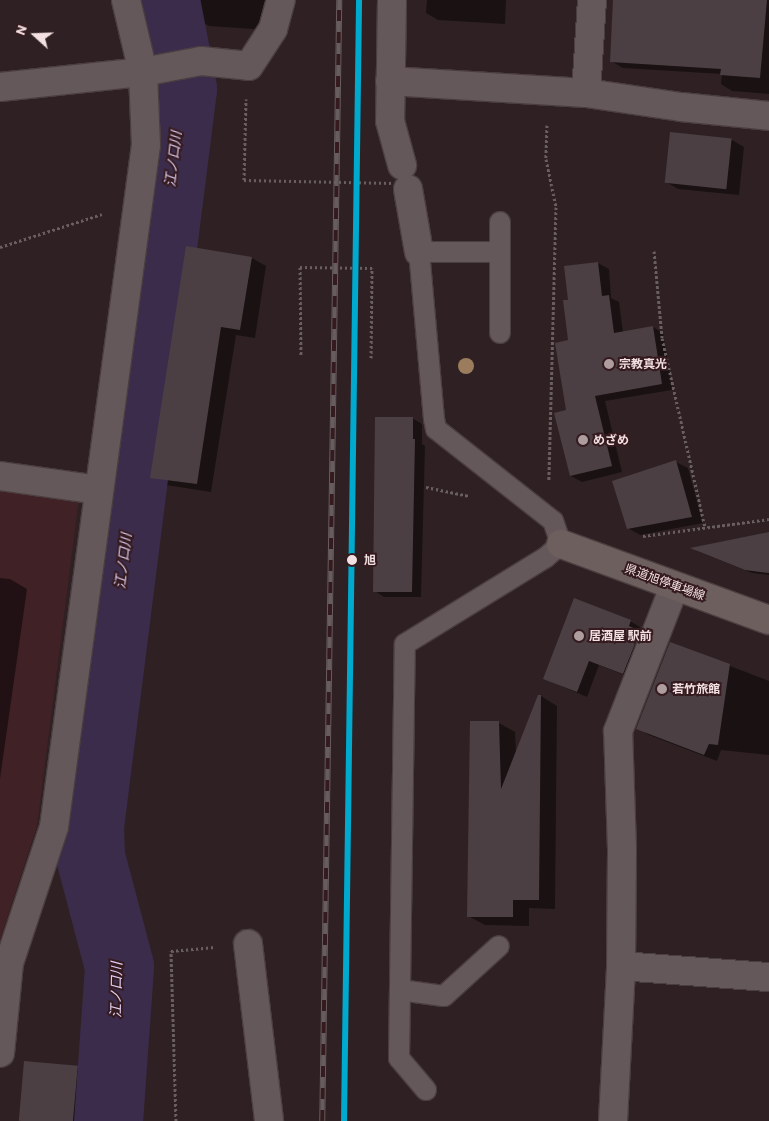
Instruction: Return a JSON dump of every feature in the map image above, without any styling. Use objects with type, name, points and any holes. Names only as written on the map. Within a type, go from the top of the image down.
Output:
[{"type":"main road","name":"県道旭停車場線","points":[[561,544],[674,587],[769,620]]},
{"type":"street","points":[[0,1053],[9,963],[54,827],[146,145],[151,71],[126,0]]},
{"type":"street","points":[[0,87],[151,71],[201,61],[248,66],[273,29],[281,0]]},
{"type":"street","points":[[392,0],[390,121],[401,179],[419,252]]},
{"type":"street","points":[[586,93],[592,0]]},
{"type":"street","points":[[390,81],[552,93],[586,93],[681,107],[769,116]]},
{"type":"street","points":[[0,476],[98,490]]},
{"type":"street","points":[[612,1121],[621,966],[622,848],[618,731],[674,587]]},
{"type":"street","points":[[248,944],[269,1121]]},
{"type":"street","points":[[621,966],[769,977]]},
{"type":"lane","points":[[500,222],[500,333]]},
{"type":"lane","points":[[426,1090],[399,1058],[405,644],[545,558],[561,544],[553,521],[436,429],[419,252],[500,252]]},
{"type":"lane","points":[[400,990],[444,996],[499,946]]},
{"type":"path","points":[[549,486],[556,207],[546,159],[547,123],[552,93]]},
{"type":"path","points":[[245,109],[244,180],[401,179]]},
{"type":"path","points":[[0,247],[138,202]]},
{"type":"path","points":[[654,251],[662,338],[705,528]]},
{"type":"path","points":[[301,356],[300,267],[372,268],[371,358]]},
{"type":"path","points":[[680,532],[769,519]]},
{"type":"path","points":[[176,1121],[171,951],[248,944]]},
{"type":"shaded area","points":[[0,486],[79,498],[37,826],[0,940]]},
{"type":"building","points":[[613,0],[767,0],[760,78],[720,75],[721,69],[610,62]]},
{"type":"building","points":[[670,132],[732,138],[726,189],[665,183]]},
{"type":"building","points":[[186,246],[252,257],[240,330],[221,327],[197,484],[150,478]]},
{"type":"building","points":[[598,262],[602,296],[609,295],[614,333],[653,326],[662,384],[595,396],[612,466],[570,476],[554,413],[566,410],[555,343],[568,340],[563,300],[568,300],[564,266]]},
{"type":"building","points":[[375,417],[413,417],[413,439],[415,439],[412,592],[373,592]]},
{"type":"building","points":[[676,460],[692,517],[627,529],[612,481]]},
{"type":"building","points":[[769,532],[769,573],[745,570],[690,548]]},
{"type":"building","name":"居酒屋 駅前","points":[[574,598],[631,620],[629,626],[640,631],[623,674],[589,661],[577,692],[543,679]]},
{"type":"building","points":[[670,642],[730,664],[718,745],[709,744],[704,755],[636,729]]},
{"type":"building","points":[[538,695],[541,695],[539,900],[513,900],[513,917],[467,917],[470,721],[499,721],[501,789]]},
{"type":"building","points":[[24,1061],[78,1066],[73,1121],[19,1121]]},
{"type":"waterway","name":"江ノ口川","points":[[108,1121],[119,966],[90,856],[89,826],[182,89],[165,0]]},
{"type":"railway","points":[[322,1121],[339,0]]},
{"type":"transit line","points":[[344,1121],[359,0]]},
{"type":"place","name":"宗教真光","points":[[609,364]]},
{"type":"place","name":"めざめ","points":[[583,440]]},
{"type":"place","name":"旭","points":[[352,560]]},
{"type":"place","name":"居酒屋 駅前","points":[[579,636]]},
{"type":"place","name":"若竹旅館","points":[[662,689]]}]
